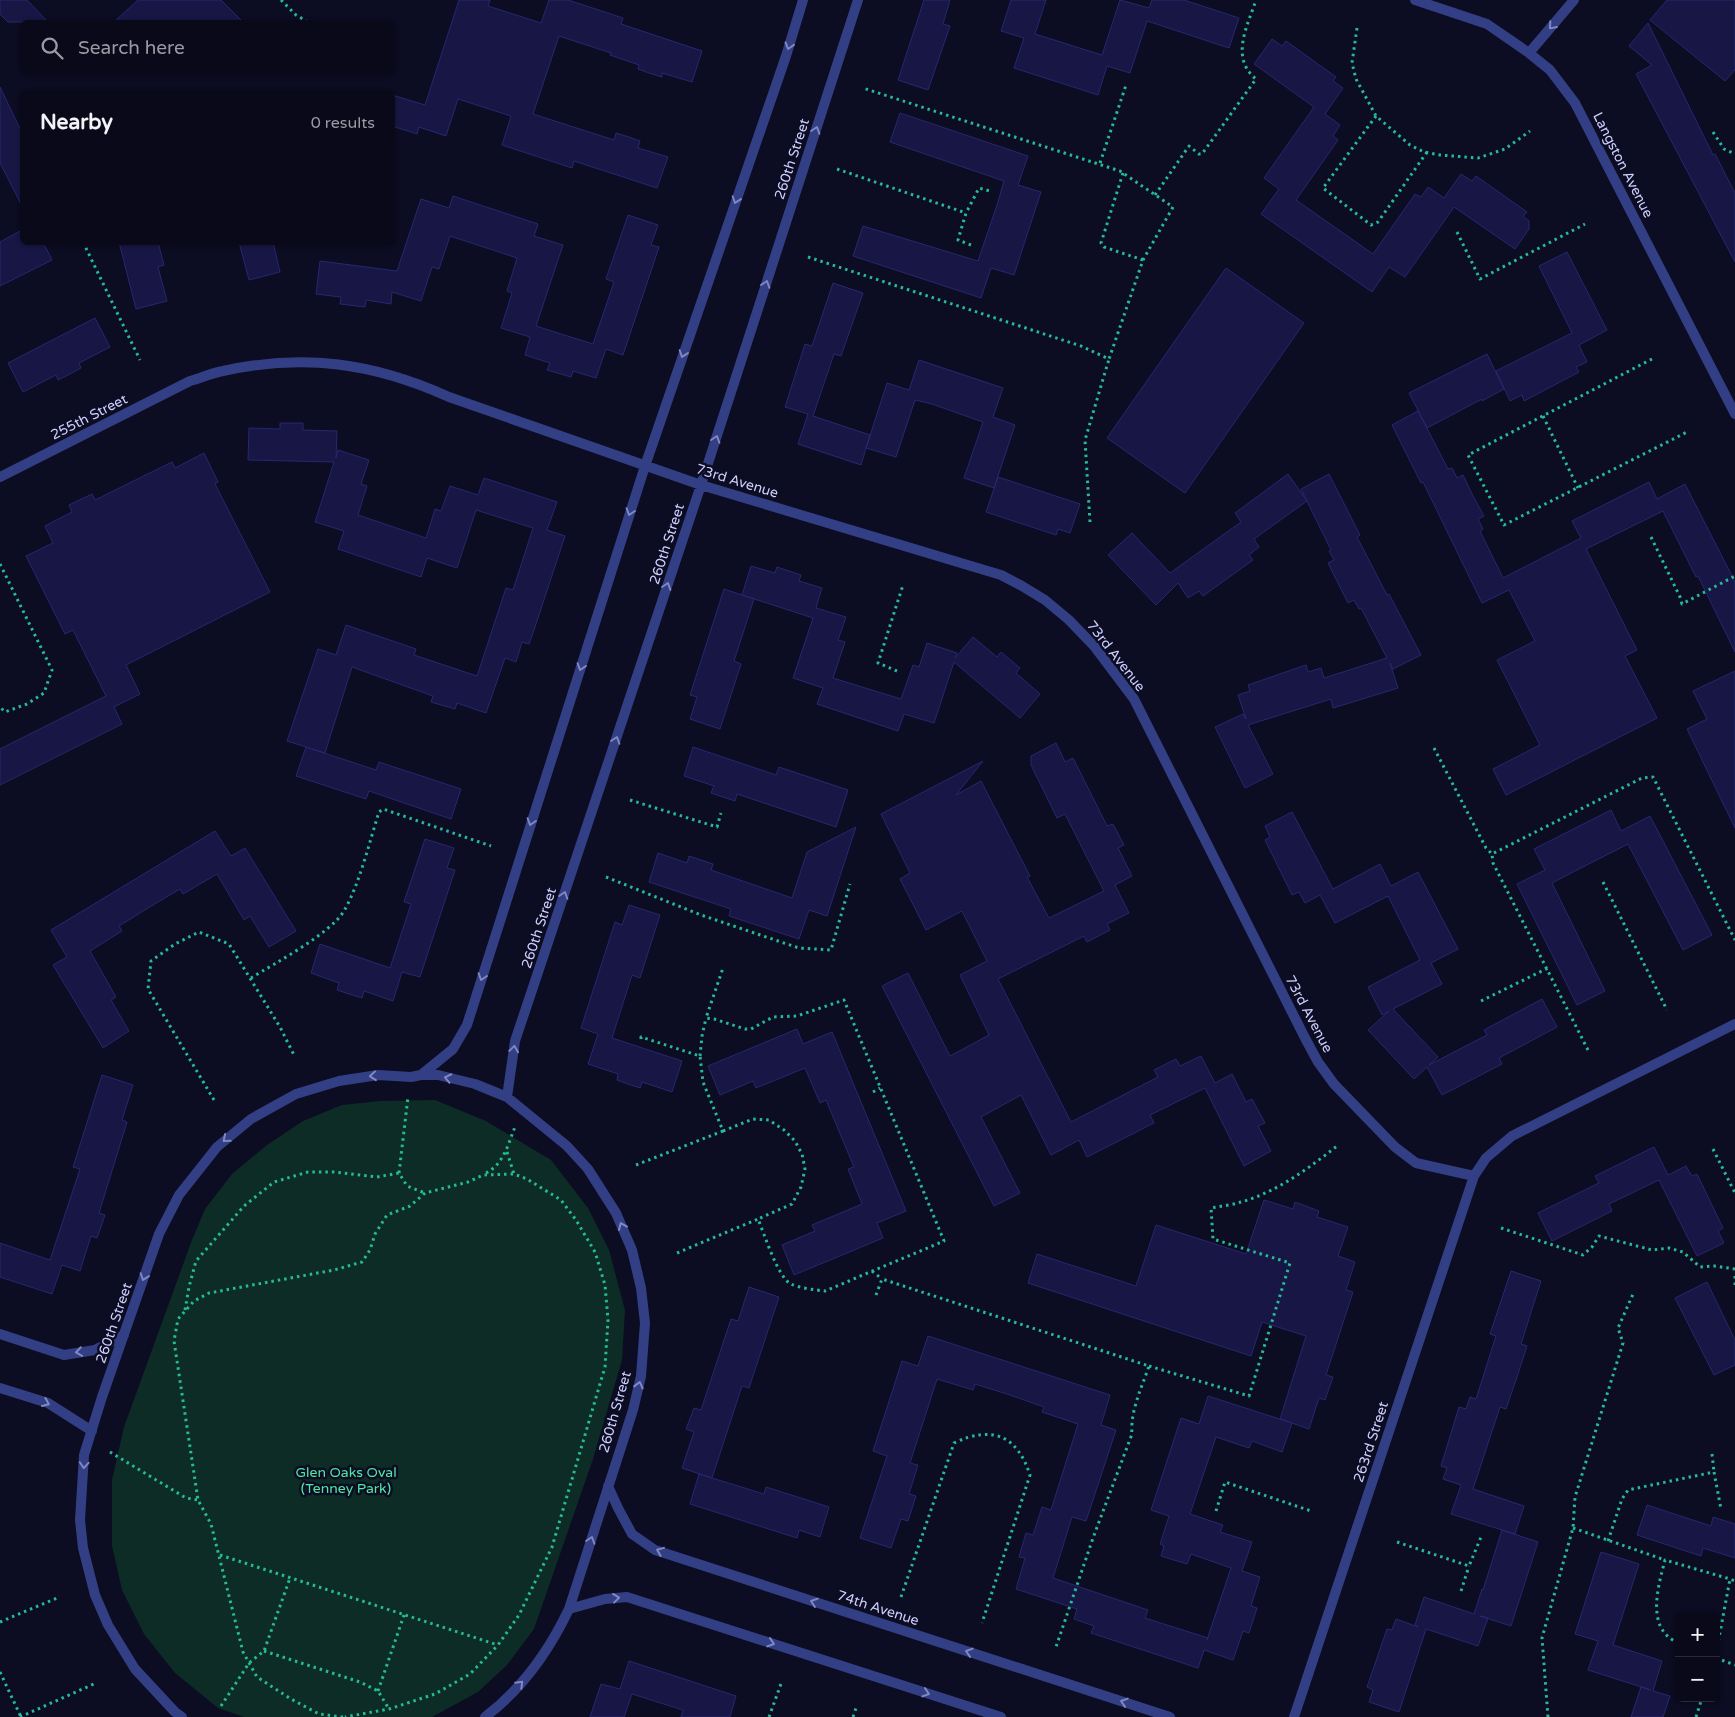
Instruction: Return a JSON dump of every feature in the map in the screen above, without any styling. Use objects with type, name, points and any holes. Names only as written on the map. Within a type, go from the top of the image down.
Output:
[{"type":"street","points":[[416,1076],[453,1049],[467,1025],[645,466],[786,56],[803,0]]},
{"type":"street","name":"260th Street","points":[[507,1097],[515,1041],[701,485],[858,0]]},
{"type":"street","name":"Langston Avenue","points":[[1414,0],[1487,24],[1550,70],[1575,103],[1735,414]]},
{"type":"street","points":[[1529,53],[1574,0]]},
{"type":"street","name":"73rd Avenue","points":[[190,381],[222,371],[287,362],[325,362],[382,372],[418,383],[449,397],[701,485],[1001,575],[1045,600],[1069,620],[1094,646],[1134,699],[1305,1038],[1318,1062],[1329,1077],[1395,1147],[1416,1163],[1474,1176]]},
{"type":"street","name":"255th Street","points":[[0,477],[190,381]]},
{"type":"street","points":[[1474,1176],[1486,1158],[1512,1136],[1735,1024]]},
{"type":"street","name":"260th Street","points":[[182,1717],[135,1670],[108,1625],[95,1595],[83,1548],[80,1520],[84,1455],[160,1234],[179,1195],[217,1147],[251,1119],[296,1094],[339,1081],[378,1075],[438,1075],[475,1084],[507,1097],[567,1146],[588,1169],[616,1213],[632,1250],[642,1288],[645,1323],[641,1376],[633,1410],[569,1610],[558,1633],[532,1672],[485,1717]]},
{"type":"street","name":"263rd Street","points":[[1294,1717],[1474,1176]]},
{"type":"street","points":[[0,1334],[64,1355],[95,1350],[124,1335]]},
{"type":"street","points":[[0,1388],[48,1403],[92,1431]]},
{"type":"street","name":"74th Avenue","points":[[608,1486],[632,1534],[655,1550],[1170,1717]]},
{"type":"street","points":[[569,1610],[605,1599],[627,1597],[1001,1717]]},
{"type":"path","points":[[281,0],[296,15],[305,20]]},
{"type":"path","points":[[1155,195],[1189,146],[1199,154],[1202,154],[1256,79],[1248,73],[1242,55],[1244,37],[1256,0]]},
{"type":"path","points":[[1357,28],[1352,63],[1356,79],[1376,116],[1410,145],[1427,152],[1478,158],[1505,149],[1530,131]]},
{"type":"path","points":[[1100,163],[1126,85]]},
{"type":"path","points":[[864,88],[1100,163],[1123,173],[1173,207],[1143,260],[1109,358],[1104,382],[1085,440],[1090,522]]},
{"type":"path","points":[[1376,116],[1323,188],[1371,226],[1378,222],[1427,152]]},
{"type":"path","points":[[1713,132],[1724,149],[1735,154]]},
{"type":"path","points":[[837,169],[966,213]]},
{"type":"path","points":[[1123,173],[1101,243],[1104,247],[1143,260]]},
{"type":"path","points":[[971,245],[958,240],[966,213],[979,188],[990,191]]},
{"type":"path","points":[[1457,232],[1480,279],[1585,224]]},
{"type":"path","points":[[84,245],[140,360]]},
{"type":"path","points":[[808,257],[1081,346],[1109,358]]},
{"type":"path","points":[[1652,359],[1468,455],[1504,525],[1688,431]]},
{"type":"path","points":[[1543,416],[1578,488]]},
{"type":"path","points":[[1651,537],[1682,604],[1735,576]]},
{"type":"path","points":[[0,564],[52,670],[44,693],[27,704],[6,712],[0,707]]},
{"type":"path","points":[[898,671],[878,663],[903,585]]},
{"type":"path","points":[[1434,748],[1486,848],[1492,854],[1493,863],[1588,1050]]},
{"type":"path","points":[[1492,854],[1642,778],[1653,777],[1735,940]]},
{"type":"path","points":[[630,800],[716,827],[721,813]]},
{"type":"path","points":[[251,978],[322,934],[344,912],[360,874],[379,812],[383,809],[491,846]]},
{"type":"path","points":[[606,877],[701,915],[799,948],[831,950],[850,884]]},
{"type":"path","points":[[1602,882],[1667,1010]]},
{"type":"path","points":[[214,1100],[148,989],[151,961],[175,944],[199,932],[229,944],[280,1027],[295,1057]]},
{"type":"path","points":[[722,1131],[703,1082],[700,1056],[706,1018],[723,968]]},
{"type":"path","points":[[1481,1001],[1548,968]]},
{"type":"path","points":[[706,1018],[714,1018],[745,1029],[751,1029],[773,1017],[797,1016],[844,1000],[944,1241],[825,1291],[814,1290],[791,1284],[785,1279],[758,1219]]},
{"type":"path","points":[[641,1041],[642,1037],[700,1056]]},
{"type":"path","points":[[416,1076],[399,1173],[407,1186],[425,1194]]},
{"type":"path","points":[[873,1092],[880,1088]]},
{"type":"path","points":[[483,1175],[514,1174],[527,1179],[561,1200],[576,1220],[595,1252],[605,1286],[608,1320],[605,1368],[552,1547],[519,1615],[498,1645],[470,1674],[435,1694],[389,1709],[344,1717],[318,1714],[257,1677],[243,1652],[211,1524],[198,1500],[174,1341],[178,1319],[194,1301],[209,1293],[334,1270],[362,1262],[370,1250],[375,1234],[387,1215],[410,1206],[425,1194],[468,1182],[490,1171],[507,1152],[521,1110]]},
{"type":"path","points":[[636,1165],[753,1119],[768,1120],[784,1130],[795,1141],[802,1154],[805,1169],[801,1187],[792,1204],[677,1252]]},
{"type":"path","points":[[872,1271],[882,1279],[1149,1366],[1249,1396],[1290,1263],[1213,1239],[1211,1208],[1242,1202],[1279,1185],[1304,1170],[1337,1146]]},
{"type":"path","points":[[1713,1149],[1735,1193]]},
{"type":"path","points":[[507,1152],[514,1174]]},
{"type":"path","points":[[185,1311],[196,1262],[244,1206],[274,1182],[308,1172],[334,1172],[377,1177],[399,1173]]},
{"type":"path","points":[[1501,1228],[1583,1255],[1592,1247],[1599,1236],[1652,1250],[1670,1248],[1683,1252],[1700,1267],[1714,1266],[1735,1269]]},
{"type":"path","points":[[1735,1276],[1735,1285]]},
{"type":"path","points":[[876,1295],[882,1279]]},
{"type":"path","points":[[1548,1717],[1542,1638],[1574,1528],[1575,1497],[1623,1344],[1618,1328],[1633,1294]]},
{"type":"path","points":[[1056,1648],[1093,1538],[1132,1434],[1131,1424],[1135,1408],[1149,1366]]},
{"type":"path","points":[[901,1597],[954,1443],[978,1434],[997,1435],[1012,1444],[1024,1459],[1030,1476],[982,1623]]},
{"type":"path","points":[[110,1452],[186,1498],[198,1500]]},
{"type":"path","points":[[1712,1454],[1720,1509]]},
{"type":"path","points":[[1608,1540],[1622,1499],[1628,1490],[1714,1472]]},
{"type":"path","points":[[1216,1511],[1225,1482],[1312,1511]]},
{"type":"path","points":[[1574,1528],[1665,1560],[1735,1581]]},
{"type":"path","points":[[1461,1591],[1481,1537]]},
{"type":"path","points":[[1396,1542],[1469,1566]]},
{"type":"path","points":[[220,1555],[498,1645]]},
{"type":"path","points":[[1665,1560],[1657,1592],[1657,1620],[1668,1639],[1675,1642]]},
{"type":"path","points":[[221,1706],[249,1663],[264,1651],[290,1578]]},
{"type":"path","points":[[1720,1633],[1730,1579]]},
{"type":"path","points":[[0,1622],[57,1598]]},
{"type":"path","points":[[378,1691],[404,1615]]},
{"type":"path","points":[[264,1651],[360,1682],[378,1691],[389,1709]]},
{"type":"path","points":[[1720,1659],[1735,1665]]},
{"type":"path","points":[[0,1672],[20,1717],[96,1683]]},
{"type":"path","points":[[769,1717],[782,1681]]},
{"type":"path","points":[[1696,1717],[1701,1702]]},
{"type":"path","points":[[853,1717],[857,1705]]},
{"type":"path","points":[[312,1711],[312,1717]]},
{"type":"green space","name":"Glen Oaks Oval (Tenney Park)","points":[[435,1100],[486,1121],[551,1160],[588,1208],[609,1250],[625,1310],[622,1360],[593,1459],[534,1629],[507,1665],[478,1692],[432,1717],[244,1717],[218,1708],[175,1673],[144,1634],[122,1590],[112,1546],[112,1480],[124,1427],[205,1209],[232,1174],[267,1145],[303,1121],[342,1105],[380,1101]]},
{"type":"building","points":[[0,0],[27,0],[46,20],[8,22],[0,14]]},
{"type":"building","points":[[138,0],[221,0],[241,20],[116,20]]},
{"type":"building","points":[[459,0],[490,0],[488,6],[541,23],[549,0],[568,0],[623,18],[621,24],[702,51],[692,82],[662,73],[662,77],[649,73],[638,69],[639,65],[610,55],[611,53],[559,36],[533,114],[614,140],[616,133],[629,137],[640,141],[638,148],[668,157],[657,188],[574,161],[572,168],[502,145],[511,116],[458,99],[446,136],[419,127],[417,134],[395,127],[395,96],[425,105]]},
{"type":"building","points":[[924,0],[950,0],[943,24],[950,26],[928,90],[898,80]]},
{"type":"building","points":[[1011,0],[1046,0],[1035,34],[1102,55],[1120,0],[1149,8],[1152,0],[1184,0],[1239,18],[1229,48],[1147,21],[1130,73],[1107,66],[1098,95],[1014,68],[1024,38],[1001,31]]},
{"type":"building","points":[[1667,0],[1735,0],[1735,70],[1725,81],[1650,20]]},
{"type":"building","points":[[1648,23],[1713,155],[1715,154],[1735,193],[1735,262],[1636,74],[1652,65],[1629,46]]},
{"type":"building","points":[[1272,39],[1282,46],[1286,41],[1336,77],[1333,81],[1343,88],[1325,114],[1340,125],[1333,136],[1338,140],[1296,200],[1373,254],[1415,194],[1421,197],[1428,187],[1444,198],[1461,174],[1472,181],[1476,176],[1527,212],[1523,216],[1529,221],[1529,229],[1515,249],[1454,207],[1405,277],[1389,267],[1372,292],[1261,214],[1279,189],[1264,178],[1314,107],[1254,64]]},
{"type":"building","points":[[0,87],[20,129],[20,202],[0,163]]},
{"type":"building","points":[[900,113],[1028,156],[1018,185],[1041,192],[1014,275],[991,268],[981,298],[853,256],[863,226],[978,261],[997,205],[1004,181],[890,142]]},
{"type":"building","points":[[453,196],[538,224],[534,236],[563,245],[536,326],[593,344],[614,282],[606,279],[628,215],[658,225],[651,245],[659,247],[623,355],[606,349],[596,378],[573,371],[571,377],[547,370],[550,363],[525,355],[530,337],[501,328],[512,293],[507,291],[517,258],[450,236],[439,269],[432,267],[421,301],[392,292],[391,304],[366,300],[365,307],[340,304],[341,297],[316,294],[320,261],[397,271],[421,199],[449,208]]},
{"type":"building","points":[[20,231],[20,245],[44,245],[52,260],[0,286],[0,242]]},
{"type":"building","points":[[120,245],[159,245],[164,265],[158,267],[167,301],[136,309]]},
{"type":"building","points":[[240,245],[274,245],[280,272],[249,280]]},
{"type":"building","points":[[1567,252],[1607,330],[1579,345],[1587,362],[1576,367],[1579,372],[1524,401],[1522,395],[1510,401],[1496,371],[1572,333],[1539,266]]},
{"type":"building","points":[[1226,268],[1304,323],[1185,493],[1107,438]]},
{"type":"building","points":[[833,283],[863,293],[841,356],[834,354],[813,416],[870,435],[861,465],[798,444],[808,414],[785,407],[805,344],[812,346]]},
{"type":"building","points":[[95,318],[110,347],[79,363],[81,368],[70,374],[58,380],[56,375],[23,392],[8,363]]},
{"type":"building","points":[[1487,354],[1504,389],[1427,428],[1409,393]]},
{"type":"building","points":[[919,360],[1003,388],[993,417],[1015,425],[994,488],[964,478],[983,422],[932,404],[915,400],[896,457],[866,448],[887,383],[909,390]]},
{"type":"building","points":[[1418,411],[1448,469],[1452,468],[1457,478],[1463,475],[1484,516],[1478,519],[1483,529],[1480,531],[1503,578],[1581,538],[1572,521],[1649,482],[1657,499],[1685,484],[1735,582],[1735,652],[1698,576],[1696,577],[1663,511],[1586,549],[1637,650],[1625,656],[1657,718],[1506,795],[1493,769],[1540,745],[1497,660],[1535,641],[1509,590],[1482,603],[1423,482],[1421,483],[1392,425]]},
{"type":"building","points":[[280,423],[303,423],[303,430],[337,431],[336,458],[338,450],[369,460],[361,484],[367,486],[358,515],[426,538],[435,509],[441,511],[450,486],[478,495],[484,478],[557,502],[547,530],[565,536],[534,630],[529,644],[522,642],[516,662],[505,658],[486,713],[457,703],[455,709],[431,702],[433,696],[352,667],[325,753],[287,741],[318,649],[336,655],[346,625],[416,649],[414,655],[477,676],[506,588],[513,590],[533,528],[476,510],[457,568],[427,558],[421,577],[338,549],[344,531],[315,522],[334,462],[248,460],[249,428],[280,429]]},
{"type":"building","points":[[204,453],[218,482],[215,484],[270,592],[126,665],[140,694],[114,707],[122,724],[0,785],[0,749],[106,696],[73,630],[65,634],[26,556],[53,543],[45,526],[72,512],[69,505],[92,494],[95,500],[172,462],[175,468]]},
{"type":"building","points":[[1288,474],[1307,501],[1254,539],[1259,547],[1249,555],[1253,560],[1203,596],[1199,591],[1188,598],[1178,583],[1156,605],[1108,555],[1132,533],[1170,573],[1241,522],[1235,513]]},
{"type":"building","points":[[1329,474],[1360,535],[1357,537],[1421,655],[1393,669],[1390,663],[1398,688],[1333,708],[1331,699],[1248,725],[1273,774],[1245,788],[1215,727],[1243,714],[1246,719],[1238,695],[1250,691],[1248,685],[1306,665],[1308,672],[1321,668],[1324,678],[1387,658],[1361,608],[1359,609],[1354,600],[1348,603],[1328,563],[1334,560],[1329,551],[1331,550],[1301,489]]},
{"type":"building","points":[[998,477],[1080,504],[1070,533],[1058,529],[1056,535],[986,512]]},
{"type":"building","points":[[751,566],[775,573],[777,567],[801,575],[799,581],[822,588],[816,608],[846,617],[838,640],[845,642],[833,678],[901,699],[913,665],[919,667],[927,643],[957,653],[955,658],[973,637],[997,657],[1001,652],[1020,668],[1016,673],[1040,694],[1020,718],[954,662],[934,723],[904,714],[898,731],[817,704],[823,688],[793,678],[813,618],[742,595]]},
{"type":"building","points":[[724,589],[754,599],[734,661],[741,664],[720,729],[690,719],[697,697],[690,695]]},
{"type":"building","points":[[1735,671],[1735,828],[1687,729],[1707,719],[1693,691]]},
{"type":"building","points":[[1056,743],[1065,762],[1073,758],[1107,826],[1113,824],[1124,845],[1118,848],[1132,876],[1115,885],[1129,913],[1107,924],[1110,930],[1087,942],[1084,936],[998,979],[1071,1122],[1158,1077],[1154,1070],[1176,1059],[1180,1066],[1201,1056],[1215,1083],[1232,1074],[1246,1102],[1252,1099],[1265,1123],[1258,1126],[1271,1151],[1244,1166],[1205,1088],[1150,1115],[1154,1123],[1087,1157],[1079,1140],[1051,1155],[1021,1095],[981,1117],[1020,1193],[994,1206],[882,986],[908,973],[950,1056],[989,1035],[960,975],[987,961],[962,911],[926,930],[900,879],[910,873],[881,814],[983,761],[956,795],[981,781],[1030,876],[1027,877],[1049,918],[1104,891],[1065,814],[1057,818],[1031,765],[1031,756]]},
{"type":"building","points":[[306,747],[376,770],[379,762],[461,789],[451,819],[369,791],[366,799],[296,776]]},
{"type":"building","points":[[693,747],[776,775],[779,767],[848,790],[836,827],[737,794],[735,801],[711,793],[714,786],[684,776]]},
{"type":"building","points":[[1611,810],[1621,831],[1650,816],[1712,935],[1683,950],[1628,844],[1575,871],[1552,883],[1605,991],[1577,1005],[1517,884],[1545,870],[1534,849]]},
{"type":"building","points":[[1292,812],[1333,889],[1380,864],[1391,886],[1418,872],[1458,949],[1431,963],[1442,984],[1393,1009],[1438,1057],[1429,1065],[1487,1035],[1484,1030],[1542,999],[1557,1027],[1499,1058],[1502,1064],[1442,1095],[1427,1067],[1414,1079],[1368,1030],[1389,1011],[1382,1015],[1368,987],[1420,960],[1388,896],[1335,923],[1320,895],[1305,903],[1299,892],[1292,895],[1265,840],[1270,837],[1265,826]]},
{"type":"building","points":[[856,827],[827,916],[809,910],[799,939],[729,916],[731,909],[649,882],[658,853],[687,863],[689,856],[713,864],[711,870],[792,898],[807,852]]},
{"type":"building","points":[[215,831],[231,856],[245,848],[296,931],[269,947],[250,916],[244,920],[217,874],[183,894],[180,889],[148,908],[119,926],[122,931],[90,951],[116,997],[111,1000],[129,1031],[103,1048],[53,965],[67,957],[51,930]]},
{"type":"building","points":[[425,839],[454,848],[447,868],[455,870],[420,977],[402,972],[393,1001],[364,991],[362,998],[337,990],[339,983],[311,973],[320,944],[390,968],[411,904],[404,902]]},
{"type":"building","points":[[629,905],[660,915],[640,978],[632,975],[612,1038],[682,1061],[672,1092],[642,1082],[640,1088],[628,1084],[617,1080],[618,1074],[588,1064],[598,1034],[581,1028],[615,922],[622,925]]},
{"type":"building","points":[[797,1029],[803,1044],[832,1032],[906,1211],[877,1223],[883,1238],[794,1275],[782,1245],[815,1231],[812,1225],[862,1204],[848,1169],[854,1167],[826,1100],[820,1103],[805,1068],[756,1088],[753,1081],[720,1095],[708,1066]]},
{"type":"building","points":[[102,1075],[133,1085],[122,1120],[127,1122],[99,1213],[105,1215],[97,1238],[91,1236],[80,1271],[62,1265],[52,1294],[0,1277],[0,1243],[50,1260],[80,1169],[73,1167]]},
{"type":"building","points":[[1654,1147],[1668,1175],[1686,1166],[1692,1176],[1697,1174],[1723,1228],[1718,1231],[1724,1243],[1697,1256],[1659,1180],[1609,1204],[1612,1211],[1552,1241],[1538,1213],[1599,1183],[1595,1176]]},
{"type":"building","points":[[1264,1200],[1293,1209],[1295,1202],[1319,1211],[1317,1217],[1348,1227],[1338,1256],[1355,1262],[1346,1290],[1353,1292],[1326,1375],[1333,1377],[1325,1400],[1319,1398],[1309,1429],[1280,1419],[1306,1336],[1262,1322],[1251,1356],[1028,1283],[1037,1254],[1136,1286],[1156,1225],[1246,1254]]},
{"type":"building","points":[[1511,1271],[1541,1281],[1521,1344],[1527,1346],[1517,1377],[1506,1409],[1500,1407],[1473,1489],[1524,1506],[1515,1534],[1451,1514],[1461,1485],[1443,1479],[1447,1468],[1441,1466],[1459,1407],[1466,1409],[1470,1397],[1476,1399],[1496,1336],[1490,1334]]},
{"type":"building","points":[[1707,1282],[1735,1340],[1735,1365],[1714,1375],[1675,1298]]},
{"type":"building","points":[[749,1287],[779,1297],[749,1388],[742,1386],[712,1478],[682,1468],[694,1432],[686,1429],[694,1408],[701,1410],[731,1319],[738,1321]]},
{"type":"building","points":[[928,1336],[1110,1395],[1101,1425],[1116,1430],[1086,1521],[1072,1517],[1053,1578],[1148,1610],[1145,1618],[1208,1638],[1231,1568],[1191,1554],[1187,1564],[1161,1556],[1164,1546],[1160,1544],[1169,1516],[1151,1510],[1181,1418],[1199,1424],[1208,1396],[1292,1423],[1282,1452],[1252,1441],[1249,1448],[1216,1437],[1190,1514],[1223,1525],[1220,1532],[1252,1542],[1242,1571],[1260,1577],[1251,1606],[1257,1608],[1249,1633],[1243,1631],[1233,1660],[1204,1650],[1198,1668],[1091,1633],[1094,1626],[1074,1619],[1077,1609],[1016,1589],[1025,1558],[1019,1557],[1026,1533],[1033,1535],[1042,1507],[1051,1510],[1078,1424],[1042,1412],[1044,1407],[1010,1395],[975,1384],[973,1390],[937,1379],[910,1463],[918,1465],[909,1494],[916,1496],[908,1521],[901,1519],[891,1548],[860,1538],[887,1456],[873,1451],[902,1361],[918,1366]]},
{"type":"building","points":[[699,1474],[764,1494],[766,1487],[829,1507],[820,1537],[799,1530],[797,1538],[690,1504]]},
{"type":"building","points":[[1647,1505],[1711,1526],[1713,1517],[1735,1524],[1735,1558],[1703,1548],[1701,1556],[1637,1535]]},
{"type":"building","points":[[1502,1530],[1538,1542],[1511,1626],[1488,1619],[1478,1646],[1426,1629],[1399,1712],[1369,1702],[1373,1690],[1367,1687],[1387,1629],[1392,1630],[1396,1619],[1418,1627],[1415,1625],[1424,1597],[1474,1614]]},
{"type":"building","points":[[1601,1552],[1639,1564],[1613,1645],[1662,1661],[1653,1691],[1670,1696],[1663,1717],[1631,1717],[1641,1687],[1651,1690],[1588,1670],[1598,1641],[1575,1634]]},
{"type":"building","points":[[629,1661],[736,1696],[730,1717],[681,1717],[683,1710],[632,1694],[624,1717],[590,1717],[601,1684],[620,1689]]}]
